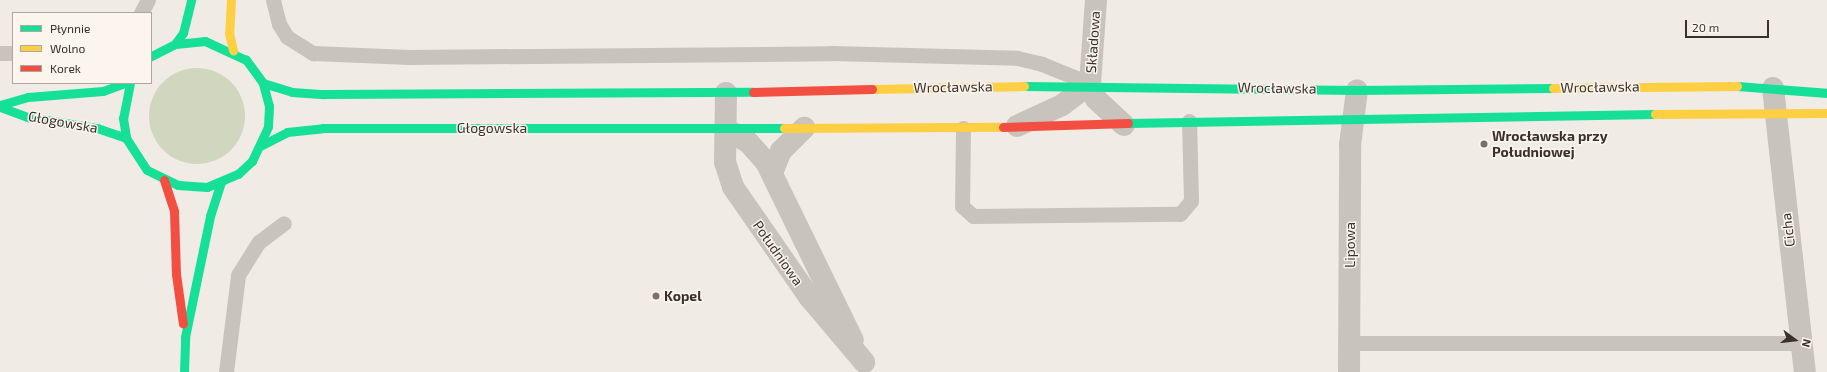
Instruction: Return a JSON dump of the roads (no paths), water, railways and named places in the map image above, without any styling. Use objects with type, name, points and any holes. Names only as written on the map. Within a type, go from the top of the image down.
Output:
[{"type":"street","points":[[175,44],[184,33],[191,0]]},
{"type":"street","points":[[231,0],[229,33],[233,51]]},
{"type":"street","name":"Składowa","points":[[1090,84],[1096,0]]},
{"type":"street","points":[[130,84],[123,118],[126,138],[139,160],[164,180],[192,188],[221,183],[238,174],[262,145],[268,126],[269,106],[263,83],[233,51],[205,41],[175,44],[152,56]]},
{"type":"street","points":[[263,83],[292,92],[324,94],[726,93]]},
{"type":"street","name":"Głogowska","points":[[0,106],[28,98],[104,91],[122,84]]},
{"type":"street","points":[[1017,126],[1062,105],[1090,84],[1096,100],[1124,125]]},
{"type":"street","name":"Wrocławska","points":[[726,93],[1090,84],[1356,90],[1773,88],[1827,93]]},
{"type":"street","name":"Cicha","points":[[1773,88],[1805,372]]},
{"type":"street","name":"Lipowa","points":[[1349,372],[1352,117],[1356,90]]},
{"type":"street","name":"Południowa","points":[[726,93],[725,162],[733,187],[810,298],[867,367]]},
{"type":"street","name":"Głogowska","points":[[0,106],[28,117],[97,128],[126,138]]},
{"type":"street","points":[[726,129],[963,128],[1124,125],[1189,121],[1352,117],[1776,117],[1827,114]]},
{"type":"street","name":"Głogowska","points":[[262,145],[287,132],[323,128],[726,129]]},
{"type":"street","points":[[772,173],[786,145],[804,128]]},
{"type":"street","name":"Południowa","points":[[726,129],[757,150],[772,173],[867,367]]},
{"type":"street","points":[[164,180],[174,211],[176,274],[185,337],[184,372]]},
{"type":"street","points":[[185,337],[210,216],[221,183]]},
{"type":"lane","points":[[142,12],[148,0]]},
{"type":"lane","points":[[273,0],[279,24],[287,37],[313,54],[409,57],[839,53],[1017,58],[1042,64],[1090,84]]},
{"type":"lane","points":[[0,53],[12,53]]},
{"type":"lane","points":[[963,128],[962,206],[973,216],[1180,214],[1192,201],[1189,121]]},
{"type":"lane","points":[[226,372],[238,275],[259,242],[284,223]]},
{"type":"lane","points":[[1349,343],[1802,343]]},
{"type":"place","name":"Wrocławska przy Południowej","points":[[1484,144]]},
{"type":"place","name":"Kopel","points":[[656,296]]}]
